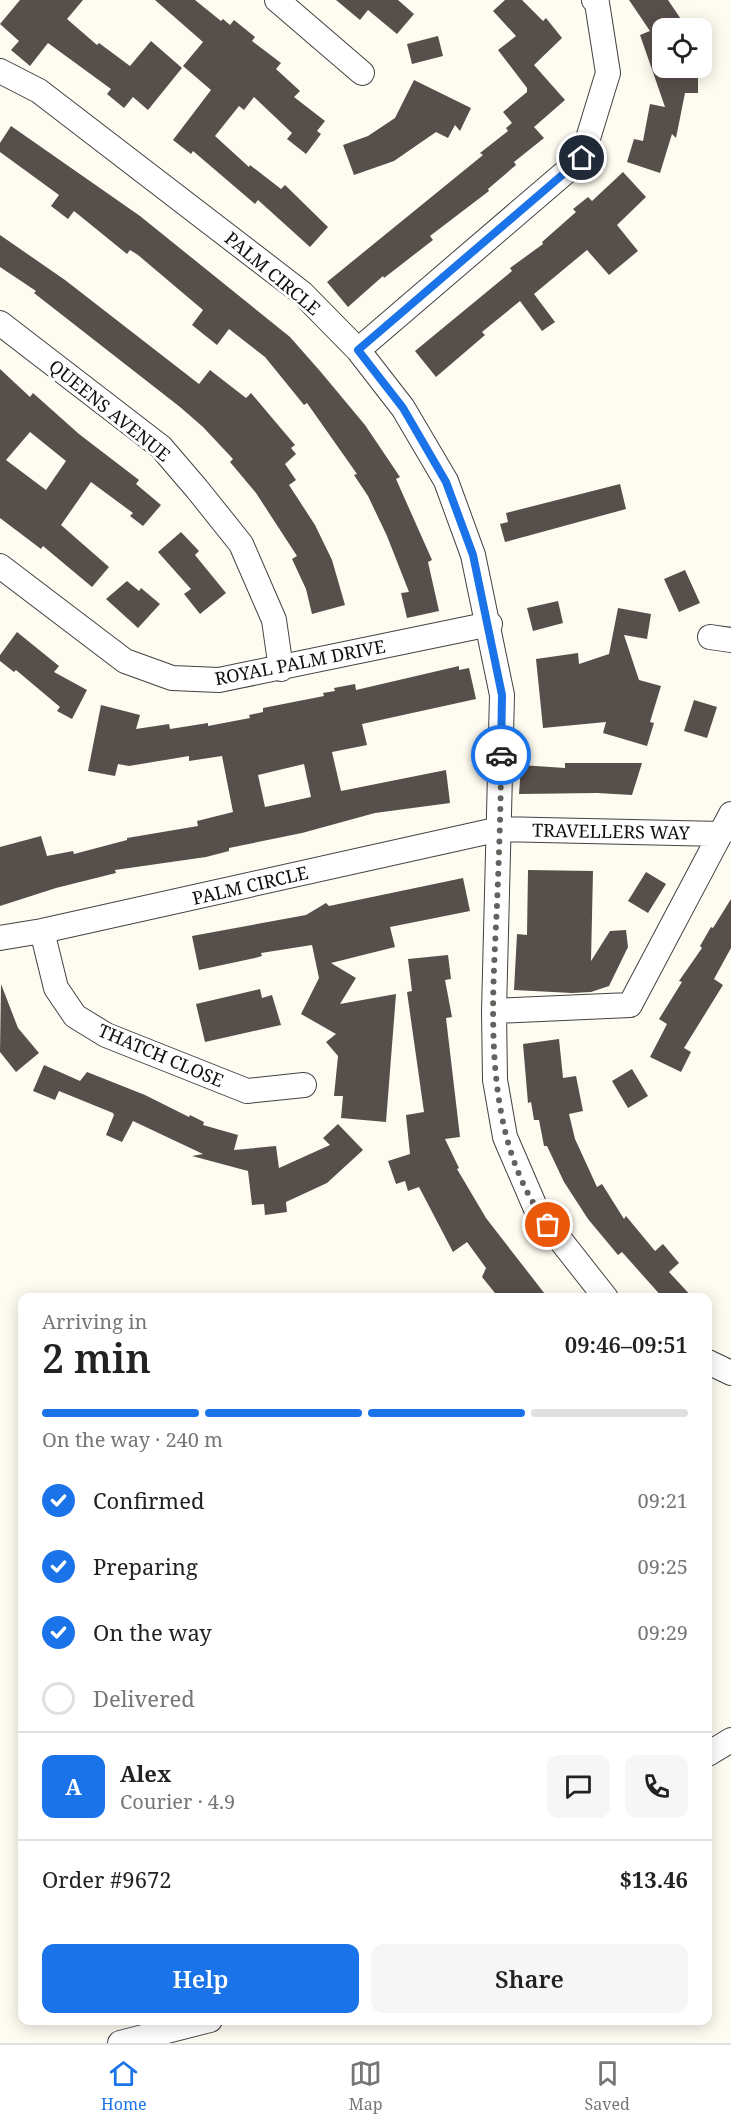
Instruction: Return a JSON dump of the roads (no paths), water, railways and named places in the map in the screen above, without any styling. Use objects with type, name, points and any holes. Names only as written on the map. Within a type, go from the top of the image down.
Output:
[{"type":"street","points":[[277,0],[362,74]]},
{"type":"street","points":[[358,350],[582,158],[608,73],[597,3],[594,0]]},
{"type":"street","name":"PALM CIRCLE","points":[[0,71],[39,91],[302,293],[358,350],[403,408],[446,482],[473,555],[502,695],[494,1011],[495,1080],[505,1137],[536,1209],[602,1293]]},
{"type":"street","name":"QUEENS AVENUE","points":[[0,323],[161,447],[219,516],[241,544],[274,620],[281,669]]},
{"type":"street","name":"ROYAL PALM DRIVE","points":[[0,566],[125,661],[172,678],[219,680],[281,669],[489,624]]},
{"type":"street","points":[[494,1011],[630,1005],[726,824]]},
{"type":"street","name":"TRAVELLERS WAY","points":[[500,829],[726,824]]},
{"type":"street","name":"PALM CIRCLE","points":[[0,938],[42,931],[500,829]]},
{"type":"street","name":"THATCH CLOSE","points":[[42,931],[56,988],[75,1016],[106,1035],[247,1091],[303,1085]]},
{"type":"street","points":[[712,1752],[731,1740]]},
{"type":"street","points":[[120,2043],[190,2025]]}]
